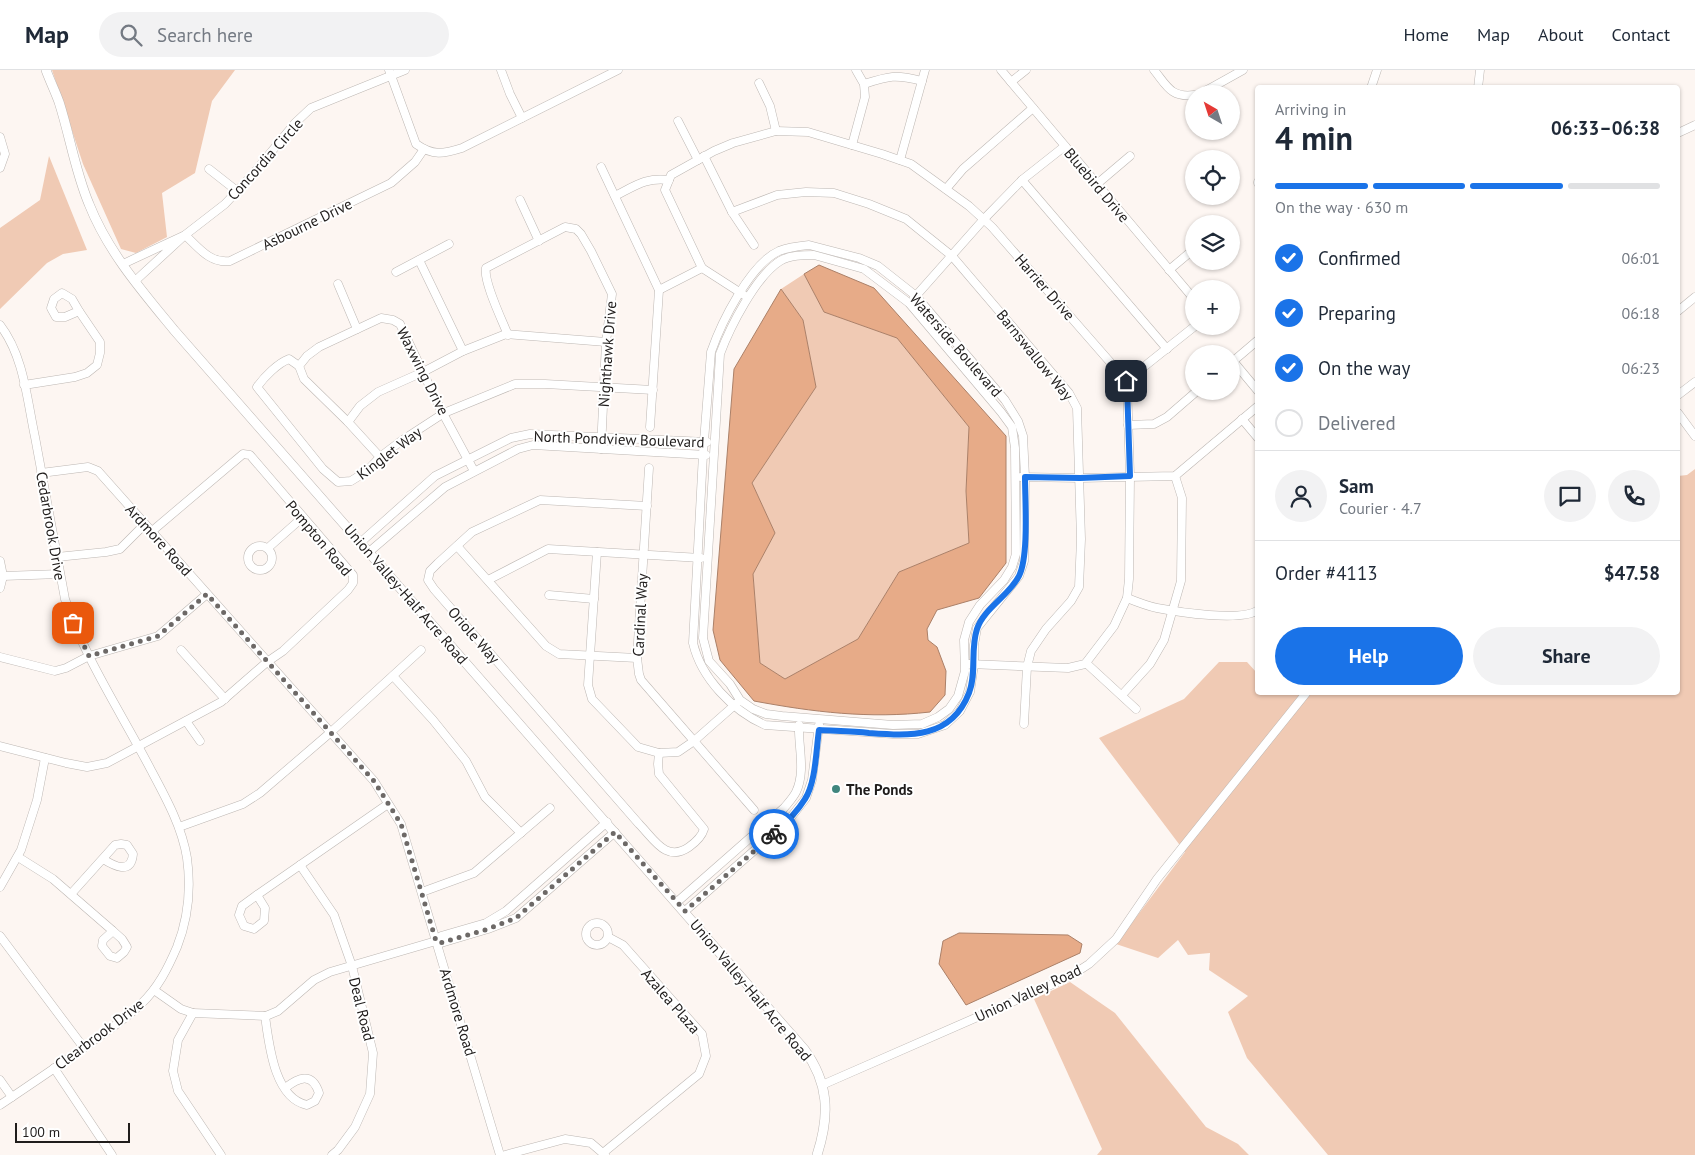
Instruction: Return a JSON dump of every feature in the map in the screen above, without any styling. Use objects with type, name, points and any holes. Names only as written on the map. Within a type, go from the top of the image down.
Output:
[{"type":"street","name":"Union Valley-Half Acre Road","points":[[46,70],[59,102],[74,160],[89,205],[109,245],[135,281],[174,330],[793,1034],[813,1062],[822,1085]]},
{"type":"street","name":"Concordia Circle","points":[[135,281],[185,235],[225,204],[295,123],[311,108],[390,73],[405,70]]},
{"type":"street","points":[[501,70],[522,118]]},
{"type":"street","points":[[390,73],[416,144],[424,149],[443,154],[462,148],[618,70]]},
{"type":"street","points":[[852,145],[864,97],[864,84],[856,70]]},
{"type":"street","points":[[900,160],[925,70]]},
{"type":"street","name":"Bluebird Drive","points":[[1001,70],[1185,289]]},
{"type":"street","points":[[1012,82],[1026,70]]},
{"type":"street","points":[[1154,70],[1173,93],[1185,96]]},
{"type":"street","points":[[1216,85],[1243,70]]},
{"type":"street","points":[[1372,85],[1377,70]]},
{"type":"street","points":[[1478,85],[1480,70]]},
{"type":"street","points":[[864,84],[888,76],[902,76],[922,81]]},
{"type":"street","points":[[759,83],[770,106],[776,131]]},
{"type":"street","points":[[946,189],[964,169],[1033,108]]},
{"type":"street","points":[[678,121],[754,246]]},
{"type":"street","points":[[1680,132],[1695,125]]},
{"type":"street","name":"Harrier Drive","points":[[669,180],[671,175],[732,143],[776,131],[808,132],[911,164],[969,206],[999,234],[1126,381]]},
{"type":"street","points":[[0,137],[5,154],[0,168]]},
{"type":"street","points":[[909,303],[984,219],[1022,180],[1065,146]]},
{"type":"street","name":"Asbourne Drive","points":[[185,235],[210,258],[220,263],[230,261],[392,183],[415,162],[424,149]]},
{"type":"street","points":[[1097,184],[1130,156]]},
{"type":"street","points":[[601,166],[659,290],[650,427]]},
{"type":"street","points":[[209,169],[237,191]]},
{"type":"street","points":[[615,196],[646,180],[655,178],[669,180],[664,190],[702,268],[749,298]]},
{"type":"street","points":[[1022,180],[1167,349]]},
{"type":"street","name":"Barnswallow Way","points":[[732,212],[777,195],[806,192],[834,193],[869,204],[906,219],[952,256],[1069,392],[1077,408],[1081,539],[1079,587],[1071,601],[1046,629],[1031,651],[1027,667],[1024,724]]},
{"type":"street","points":[[520,200],[539,241]]},
{"type":"street","name":"Nighthawk Drive","points":[[508,334],[488,284],[485,273],[486,268],[565,227],[576,229],[591,251],[612,294],[606,342],[600,449]]},
{"type":"street","name":"Concordia Circle","points":[[123,264],[185,235]]},
{"type":"street","points":[[396,272],[449,244]]},
{"type":"street","name":"Waterside Boulevard","points":[[809,245],[859,258],[878,266],[897,283],[916,296],[1005,400],[1018,421],[1024,436],[1024,560],[1019,576],[977,628],[970,692],[960,711],[945,725],[918,734],[893,734],[765,725],[750,718],[734,706],[703,670],[696,656],[693,643],[702,454],[711,352],[716,336],[740,292],[756,269],[767,258],[778,251],[794,246],[809,245]]},
{"type":"street","name":"Waterside Boulevard","points":[[814,255],[864,269],[909,303],[1012,427],[1015,448],[1016,554],[1012,567],[1004,580],[980,605],[969,622],[964,640],[965,671],[958,696],[949,709],[938,717],[922,724],[892,724],[766,714],[753,709],[740,700],[730,684],[709,660],[702,638],[720,354],[727,335],[749,298],[768,272],[781,260],[793,256],[814,255]]},
{"type":"street","points":[[1169,270],[1185,257]]},
{"type":"street","points":[[419,260],[463,350]]},
{"type":"street","points":[[659,290],[702,268]]},
{"type":"street","points":[[338,284],[357,329]]},
{"type":"street","points":[[1680,309],[1695,297]]},
{"type":"street","points":[[24,385],[75,377],[87,373],[97,365],[100,342],[79,311]]},
{"type":"street","name":"Waxwing Drive","points":[[299,366],[307,356],[319,347],[381,318],[393,320],[400,324],[474,470]]},
{"type":"street","name":"Cedarbrook Drive","points":[[0,325],[6,333],[18,360],[24,385],[65,599],[73,623],[89,656],[138,746]]},
{"type":"street","points":[[348,422],[360,406],[378,392],[423,372],[463,350],[508,334],[606,342]]},
{"type":"street","points":[[965,664],[1068,668],[1085,664],[1114,626],[1127,598],[1129,579],[1130,476],[1126,381],[1185,334]]},
{"type":"street","points":[[1240,355],[1255,343]]},
{"type":"street","name":"Kinglet Way","points":[[299,366],[289,359],[284,361],[260,382],[257,387],[323,469],[338,482],[351,482],[367,471],[380,457],[401,441],[444,413],[515,384],[653,390]]},
{"type":"street","points":[[299,366],[304,380],[348,422],[380,457]]},
{"type":"street","points":[[1240,371],[1255,387]]},
{"type":"street","points":[[1680,393],[1695,382]]},
{"type":"street","points":[[1128,425],[1154,424],[1166,417],[1186,400]]},
{"type":"street","points":[[1014,477],[1175,476],[1255,409]]},
{"type":"street","points":[[1680,416],[1695,436]]},
{"type":"street","points":[[1242,420],[1255,435]]},
{"type":"street","name":"North Pondview Boulevard","points":[[361,542],[435,476],[512,438],[530,434],[714,443]]},
{"type":"street","name":"North Pondview Boulevard","points":[[369,552],[445,487],[474,470],[518,449],[533,445],[714,455]]},
{"type":"street","name":"Pompton Road","points":[[0,746],[45,758],[87,766],[107,763],[225,699],[267,662],[283,651],[348,590],[353,582],[354,575],[250,455],[243,454],[151,532]]},
{"type":"street","name":"Ardmore Road","points":[[41,473],[88,467],[98,471],[374,781],[401,824],[500,1155]]},
{"type":"street","name":"Cardinal Way","points":[[649,468],[637,658],[639,674],[641,680],[754,810]]},
{"type":"street","points":[[1122,695],[1150,664],[1164,640],[1173,610],[1180,581],[1182,516],[1182,498],[1175,476]]},
{"type":"street","name":"Oriole Way","points":[[647,506],[540,500],[472,532],[430,571],[428,580],[665,851],[674,853],[683,851],[693,844],[704,829],[659,774],[659,753]]},
{"type":"street","points":[[396,512],[404,522]]},
{"type":"street","points":[[268,548],[302,517]]},
{"type":"street","points":[[57,557],[120,549],[145,524]]},
{"type":"street","points":[[457,546],[546,646],[559,654],[637,658]]},
{"type":"street","points":[[488,580],[548,549],[708,558]]},
{"type":"street","points":[[597,552],[588,685],[592,699],[638,747],[659,753],[678,752],[694,742],[740,700]]},
{"type":"street","points":[[0,560],[3,576],[0,588]]},
{"type":"street","points":[[3,576],[60,574]]},
{"type":"street","points":[[0,657],[55,671],[66,668],[89,656],[158,636],[207,594]]},
{"type":"street","points":[[549,595],[594,598]]},
{"type":"street","points":[[1127,598],[1155,607],[1205,614],[1241,615],[1255,612]]},
{"type":"street","points":[[181,650],[225,699]]},
{"type":"street","points":[[178,826],[243,804],[260,793],[331,732],[421,650]]},
{"type":"street","points":[[1086,663],[1136,709]]},
{"type":"street","points":[[393,676],[433,720],[466,761],[485,797],[521,833]]},
{"type":"street","name":"Union Valley Road","points":[[822,1085],[1080,972],[1100,956],[1116,939],[1158,879],[1305,695]]},
{"type":"street","points":[[676,902],[784,808],[796,793],[800,780],[800,718]]},
{"type":"street","points":[[685,911],[788,821],[806,798],[812,780],[819,719]]},
{"type":"street","points":[[186,721],[200,741]]},
{"type":"street","name":"Clearbrook Drive","points":[[0,1105],[130,1014],[154,990],[172,960],[180,940],[189,888],[187,858],[178,826],[138,746]]},
{"type":"street","points":[[0,887],[21,850],[37,800],[45,758]]},
{"type":"street","points":[[257,895],[388,804]]},
{"type":"street","points":[[422,892],[474,873],[550,808]]},
{"type":"street","points":[[154,990],[181,1009],[193,1013],[264,1016],[278,1011],[314,980],[330,972],[436,941],[441,936],[486,922],[506,911],[606,822]]},
{"type":"street","points":[[436,941],[440,943],[488,929],[516,918],[615,832]]},
{"type":"street","points":[[18,856],[54,879],[113,931]]},
{"type":"street","points":[[71,894],[103,859]]},
{"type":"street","points":[[562,862],[564,869],[571,871]]},
{"type":"street","name":"Deal Road","points":[[300,865],[334,916],[352,966],[373,1053],[370,1094],[355,1127],[332,1155]]},
{"type":"street","points":[[0,936],[84,1048]]},
{"type":"street","name":"Azalea Plaza","points":[[604,1154],[699,1074],[706,1056],[702,1034],[623,945],[608,937]]},
{"type":"street","points":[[193,1013],[178,1040],[173,1071],[178,1091],[221,1155]]},
{"type":"street","points":[[264,1016],[273,1066],[285,1088]]},
{"type":"street","points":[[54,1068],[112,1155]]},
{"type":"street","points":[[0,1080],[12,1097]]},
{"type":"street","points":[[817,1155],[825,1120],[826,1105],[822,1085]]},
{"type":"street","points":[[506,1155],[565,1139],[591,1143],[604,1154]]},
{"type":"shaded area","points":[[52,70],[235,70],[212,101],[195,173],[162,193],[167,237],[136,253],[121,249],[83,164]]},
{"type":"shaded area","points":[[49,156],[87,250],[63,254],[47,263],[0,309],[0,228],[40,200]]},
{"type":"shaded area","points":[[819,265],[874,288],[1006,436],[1006,563],[979,598],[937,610],[927,629],[928,640],[937,647],[946,671],[945,695],[930,712],[885,715],[841,713],[754,701],[720,660],[713,630],[734,369],[781,289],[803,320],[816,387],[752,483],[775,533],[753,574],[760,663],[785,679],[858,639],[899,572],[969,543],[966,491],[969,427],[897,338],[824,312],[804,274]]},
{"type":"shaded area","points":[[804,274],[824,312],[897,338],[969,427],[966,491],[969,543],[899,572],[858,639],[785,679],[760,663],[753,574],[775,533],[752,483],[816,387],[803,320],[781,289]]},
{"type":"shaded area","points":[[1695,469],[1695,1155],[1328,1155],[1247,1058],[1228,1012],[1248,996],[1209,970],[1210,953],[1188,955],[1178,940],[1158,958],[1116,944],[1185,852],[1099,738],[1184,699],[1219,662],[1247,662],[1255,671],[1255,695],[1680,695],[1680,476],[1687,475]]},
{"type":"shaded area","points":[[959,933],[1068,935],[1082,944],[1080,953],[966,1005],[939,964],[943,941]]},
{"type":"shaded area","points":[[1070,982],[1115,1013],[1206,1127],[1238,1144],[1249,1155],[1097,1155],[1102,1149],[1034,999]]},
{"type":"way so far","points":[[73,623],[89,656],[158,636],[207,594],[374,781],[401,824],[436,941],[440,943],[488,929],[516,918],[615,832],[685,911],[774,834]]},
{"type":"place","name":"The Ponds","points":[[836,789]]},
{"type":"route","points":[[774,834],[788,821],[806,798],[812,780],[819,730],[918,734],[945,725],[960,711],[970,692],[977,628],[1019,576],[1024,560],[1025,477],[1080,478],[1130,476],[1126,381]]}]
